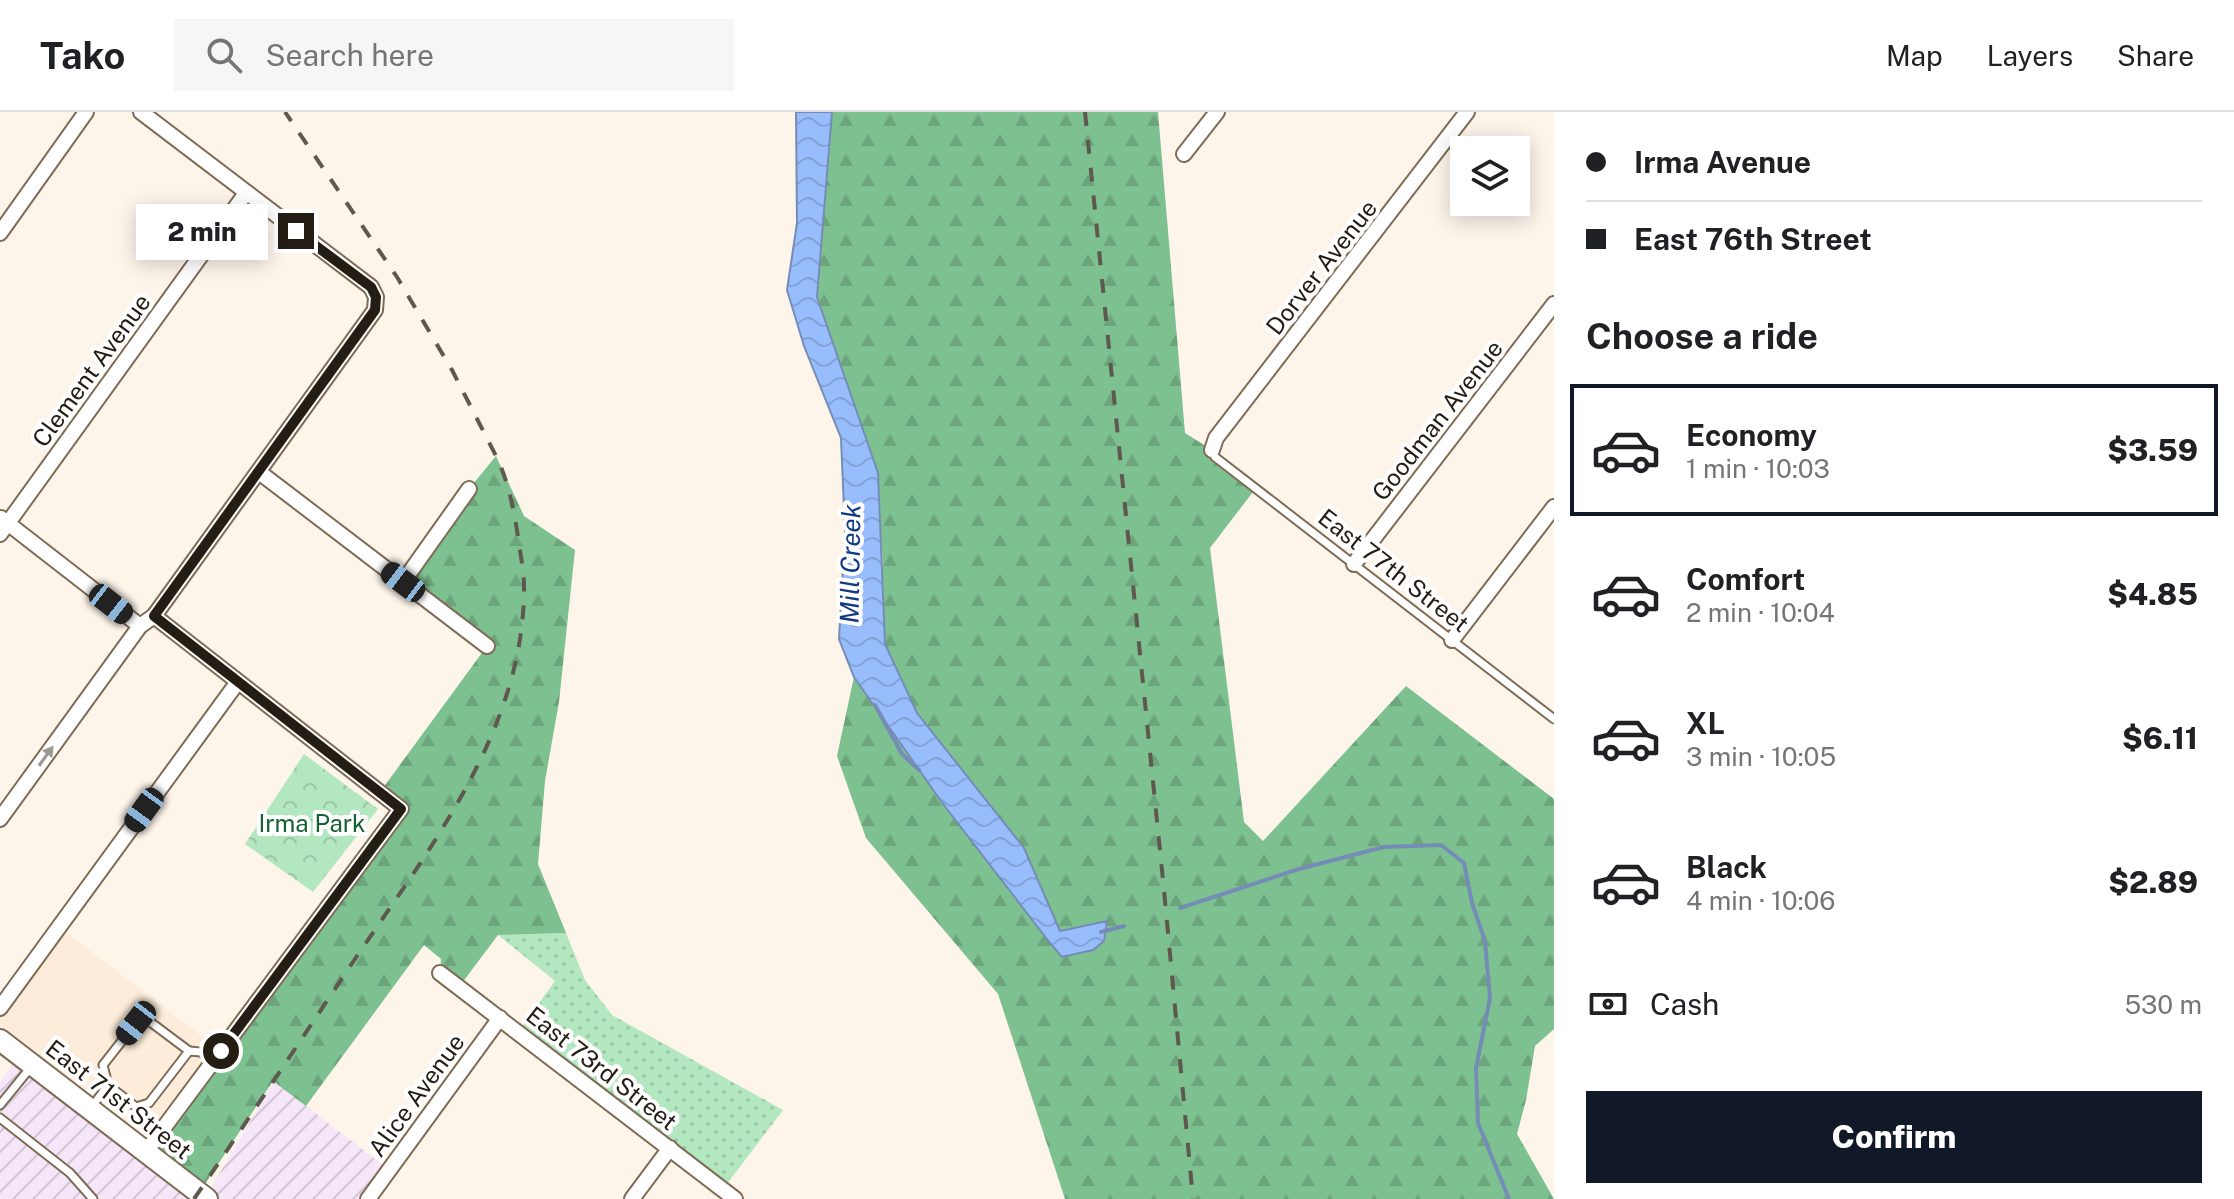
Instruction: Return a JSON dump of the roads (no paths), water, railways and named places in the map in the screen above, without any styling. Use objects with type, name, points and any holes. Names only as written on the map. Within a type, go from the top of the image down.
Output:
[{"type":"main road","name":"East 71st Street","points":[[0,1040],[207,1199]]},
{"type":"street","points":[[0,233],[86,112]]},
{"type":"street","points":[[0,819],[140,626],[154,616],[375,310],[376,297],[371,287],[141,112]]},
{"type":"street","points":[[1184,154],[1217,112]]},
{"type":"street","name":"Dorver Avenue","points":[[1212,450],[1216,438],[1467,112]]},
{"type":"street","name":"Clement Avenue","points":[[3,525],[246,193]]},
{"type":"street","name":"Goodman Avenue","points":[[1354,564],[1554,304]]},
{"type":"street","points":[[259,472],[487,646]]},
{"type":"street","points":[[403,582],[469,489]]},
{"type":"street","points":[[1452,640],[1554,507]]},
{"type":"street","points":[[3,525],[140,626]]},
{"type":"street","points":[[145,1153],[401,809],[154,616]]},
{"type":"street","points":[[0,1008],[237,683]]},
{"type":"street","name":"East 73rd Street","points":[[440,973],[735,1199]]},
{"type":"street","name":"Alice Avenue","points":[[368,1199],[500,1018]]},
{"type":"street","points":[[632,1199],[670,1148]]},
{"type":"lane","name":"East 77th Street","points":[[1212,450],[1215,457],[1554,719]]},
{"type":"lane","points":[[189,1051],[143,1107],[136,1107],[108,1085],[103,1065],[136,1023],[142,1020],[149,1021],[189,1051],[201,1052],[213,1062]]},
{"type":"lane","points":[[0,1105],[33,1065]]},
{"type":"lane","points":[[89,1110],[108,1085]]},
{"type":"lane","points":[[0,1118],[70,1173],[93,1199]]},
{"type":"water","points":[[796,112],[832,112],[817,297],[878,473],[885,644],[917,713],[1024,848],[1060,931],[1107,921],[1104,941],[1093,950],[1062,957],[1050,943],[943,804],[854,677],[839,639],[845,532],[841,438],[804,346],[787,290],[797,223]]},
{"type":"waterway","name":"Mill Creek","points":[[875,705],[902,754],[919,770]]},
{"type":"waterway","name":"Mill Creek","points":[[1180,908],[1299,869],[1384,847],[1441,845],[1464,863],[1472,903],[1485,941],[1490,998],[1476,1068],[1478,1123],[1509,1199]]},
{"type":"waterway","name":"Mill Creek","points":[[1101,932],[1124,926]]},
{"type":"railway","points":[[194,1199],[441,831],[490,738],[508,689],[520,639],[523,570],[513,510],[501,466],[452,370],[397,277],[285,112]]},
{"type":"railway","points":[[1085,112],[1193,1199]]},
{"type":"park label","name":"Irma Park","points":[[312,823]]}]
